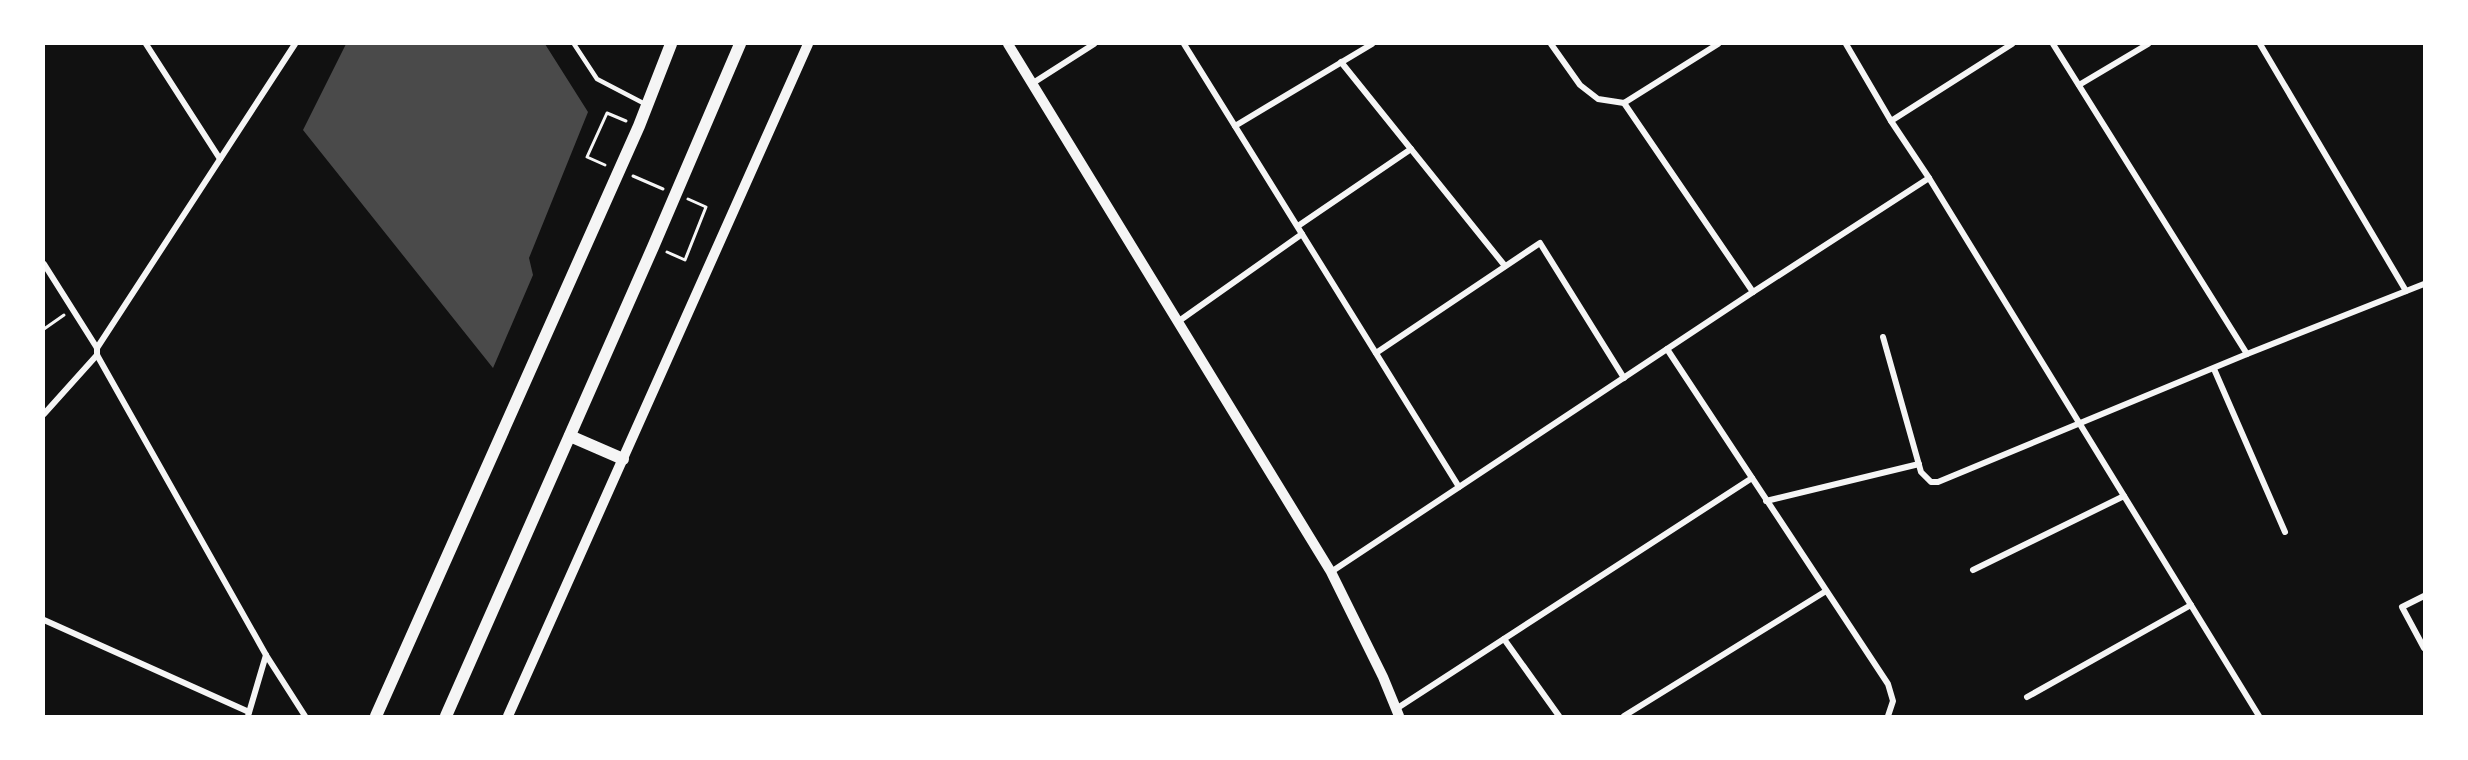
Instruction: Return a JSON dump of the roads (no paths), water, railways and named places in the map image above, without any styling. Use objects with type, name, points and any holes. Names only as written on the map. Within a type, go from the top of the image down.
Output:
[{"type":"main road","points":[[376,717],[648,106],[671,44]]},
{"type":"main road","points":[[446,717],[740,44]]},
{"type":"main road","points":[[570,436],[623,459]]},
{"type":"street","points":[[146,44],[220,159]]},
{"type":"street","points":[[44,414],[97,351],[295,44]]},
{"type":"street","points":[[508,717],[808,44]]},
{"type":"street","points":[[1008,44],[1331,572],[1383,676],[1397,713],[1504,639],[1752,478]]},
{"type":"street","points":[[1033,83],[1094,44]]},
{"type":"street","points":[[1184,44],[1459,487]]},
{"type":"street","points":[[1235,126],[1372,44]]},
{"type":"street","points":[[1551,44],[1580,85],[1599,99],[1624,103],[1718,44]]},
{"type":"street","points":[[1846,44],[1891,121],[1929,178],[2081,424],[2259,717]]},
{"type":"street","points":[[1891,121],[2012,44]]},
{"type":"street","points":[[2054,44],[2247,354]]},
{"type":"street","points":[[2079,85],[2148,44]]},
{"type":"street","points":[[2260,44],[2406,291]]},
{"type":"street","points":[[1341,62],[1505,266]]},
{"type":"street","points":[[1624,103],[1753,292]]},
{"type":"street","points":[[1298,226],[1410,149]]},
{"type":"street","points":[[1331,572],[1666,349],[1929,178]]},
{"type":"street","points":[[1179,321],[1302,234]]},
{"type":"street","points":[[1376,353],[1540,243],[1624,378]]},
{"type":"street","points":[[44,264],[97,351],[266,655],[305,717]]},
{"type":"street","points":[[1883,337],[1919,464],[1925,478],[1931,482],[1938,482],[2247,354],[2424,284]]},
{"type":"street","points":[[1666,349],[1888,684],[1893,702],[1888,717]]},
{"type":"street","points":[[2214,369],[2285,532]]},
{"type":"street","points":[[1766,501],[1919,464]]},
{"type":"street","points":[[1973,570],[2124,496]]},
{"type":"street","points":[[1624,717],[1826,591]]},
{"type":"street","points":[[2424,596],[2402,607],[2424,648]]},
{"type":"street","points":[[2027,697],[2191,605]]},
{"type":"street","points":[[44,620],[249,714],[266,655]]},
{"type":"street","points":[[1504,639],[1559,717]]},
{"type":"lane","points":[[574,44],[597,79],[648,106]]}]
